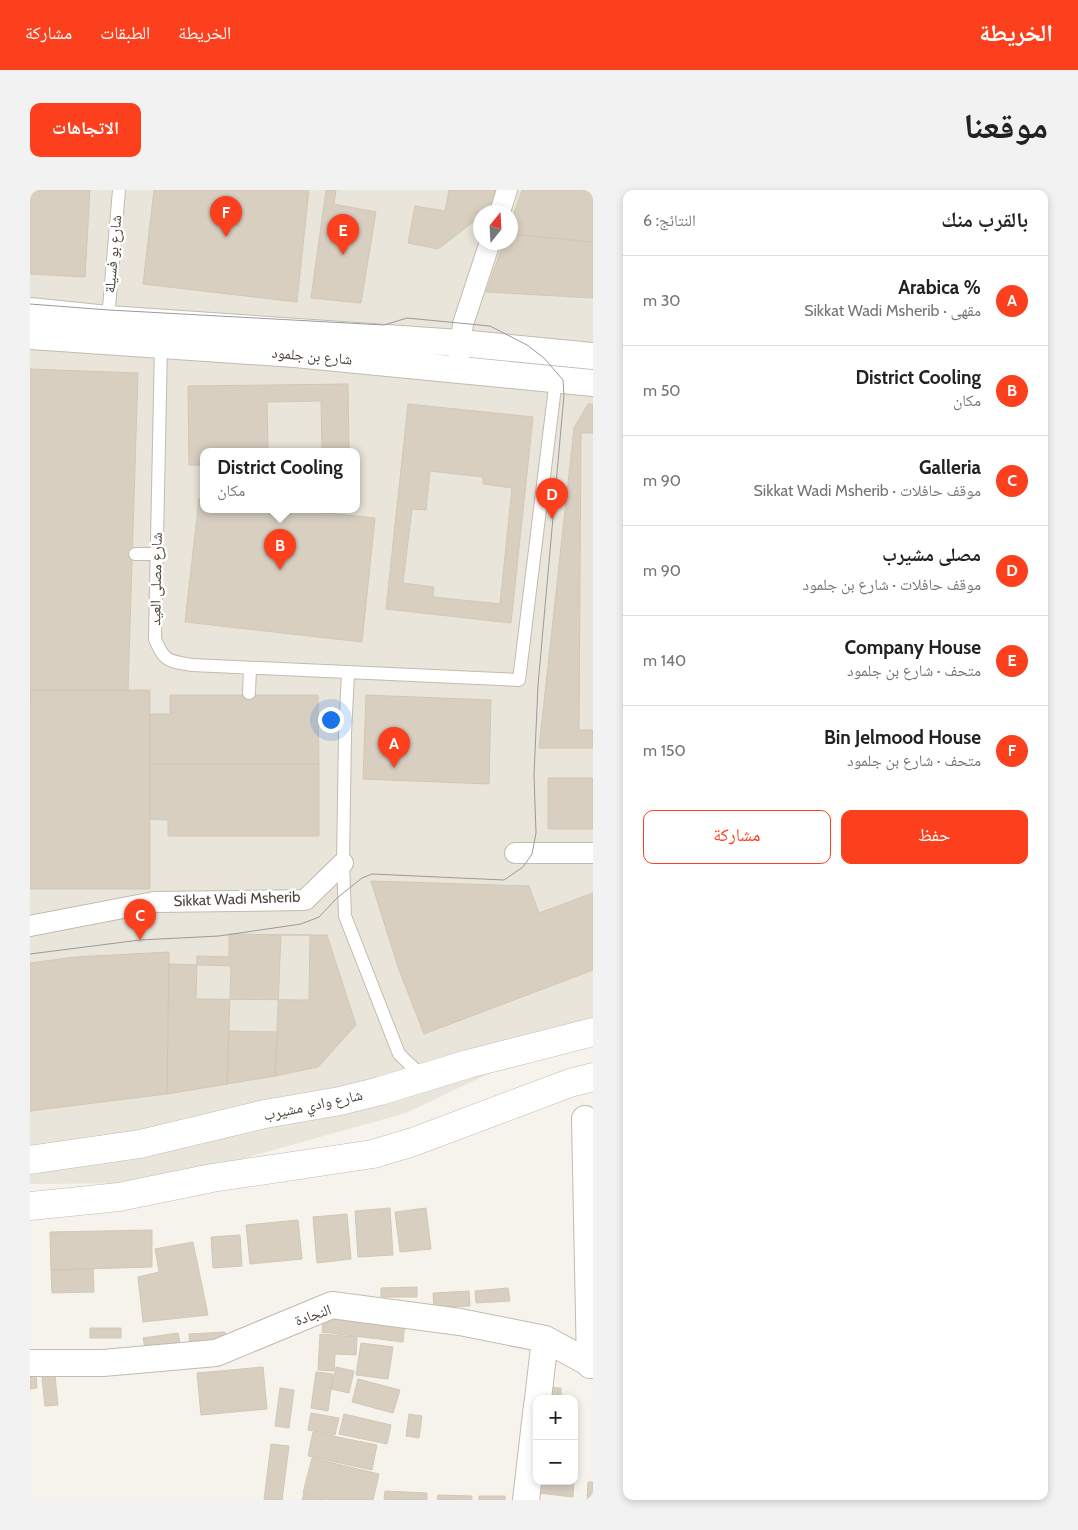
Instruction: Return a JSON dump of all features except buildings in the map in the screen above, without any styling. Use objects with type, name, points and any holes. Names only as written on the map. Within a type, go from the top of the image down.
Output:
[{"type":"street","points":[[502,205],[507,190]]},
{"type":"street","points":[[458,369],[463,324],[487,250]]},
{"type":"street","name":"شارع بن جلمود","points":[[30,311],[108,319],[460,343],[593,356]]},
{"type":"street","name":"شارع بن جلمود","points":[[30,336],[161,344],[458,369],[593,383]]},
{"type":"street","points":[[530,350],[530,377]]},
{"type":"street","points":[[515,853],[593,853]]},
{"type":"street","name":"Sikkat Wadi Msherib","points":[[30,926],[154,902],[305,900],[343,863]]},
{"type":"street","name":"شارع وادي مشيرب","points":[[30,1160],[140,1144],[265,1114],[340,1101],[380,1091],[468,1064],[593,1032]]},
{"type":"street","points":[[30,1206],[119,1197],[212,1178],[373,1154],[413,1142],[542,1093],[593,1077]]},
{"type":"street","points":[[585,1119],[591,1365]]},
{"type":"street","name":"النجادة","points":[[30,1363],[104,1363],[216,1353],[332,1305],[460,1322],[545,1339],[591,1365]]},
{"type":"street","points":[[538,1395],[545,1339]]},
{"type":"street","points":[[526,1500],[533,1440]]},
{"type":"lane","name":"شارع بو فسيلة","points":[[108,319],[119,190]]},
{"type":"lane","name":"شارع مصلى العيد","points":[[161,344],[155,639],[161,654],[173,661],[192,665],[519,680],[556,380]]},
{"type":"lane","points":[[135,554],[156,554]]},
{"type":"lane","points":[[249,693],[250,668]]},
{"type":"lane","points":[[348,673],[343,863],[345,916],[399,1054],[423,1077]]},
{"type":"shaded area","points":[[30,190],[593,190],[593,1024],[406,1113],[156,1183],[30,1184]]},
{"type":"tram line","points":[[30,304],[384,325],[407,318],[490,326],[527,345],[544,358],[563,380],[564,395],[538,685],[534,775],[536,833],[532,854],[523,867],[504,880],[372,874],[362,878],[337,898],[319,917],[301,924],[219,936],[140,940],[30,954]]},
{"type":"place","name":"Bin Jelmood House","points":[[226,237]]},
{"type":"place","name":"Company House","points":[[343,255]]},
{"type":"place","name":"مصلى مشيرب","points":[[552,519]]},
{"type":"place","name":"District Cooling","points":[[280,570]]},
{"type":"place","name":"% Arabica","points":[[394,768]]},
{"type":"place","name":"Galleria","points":[[140,940]]}]
